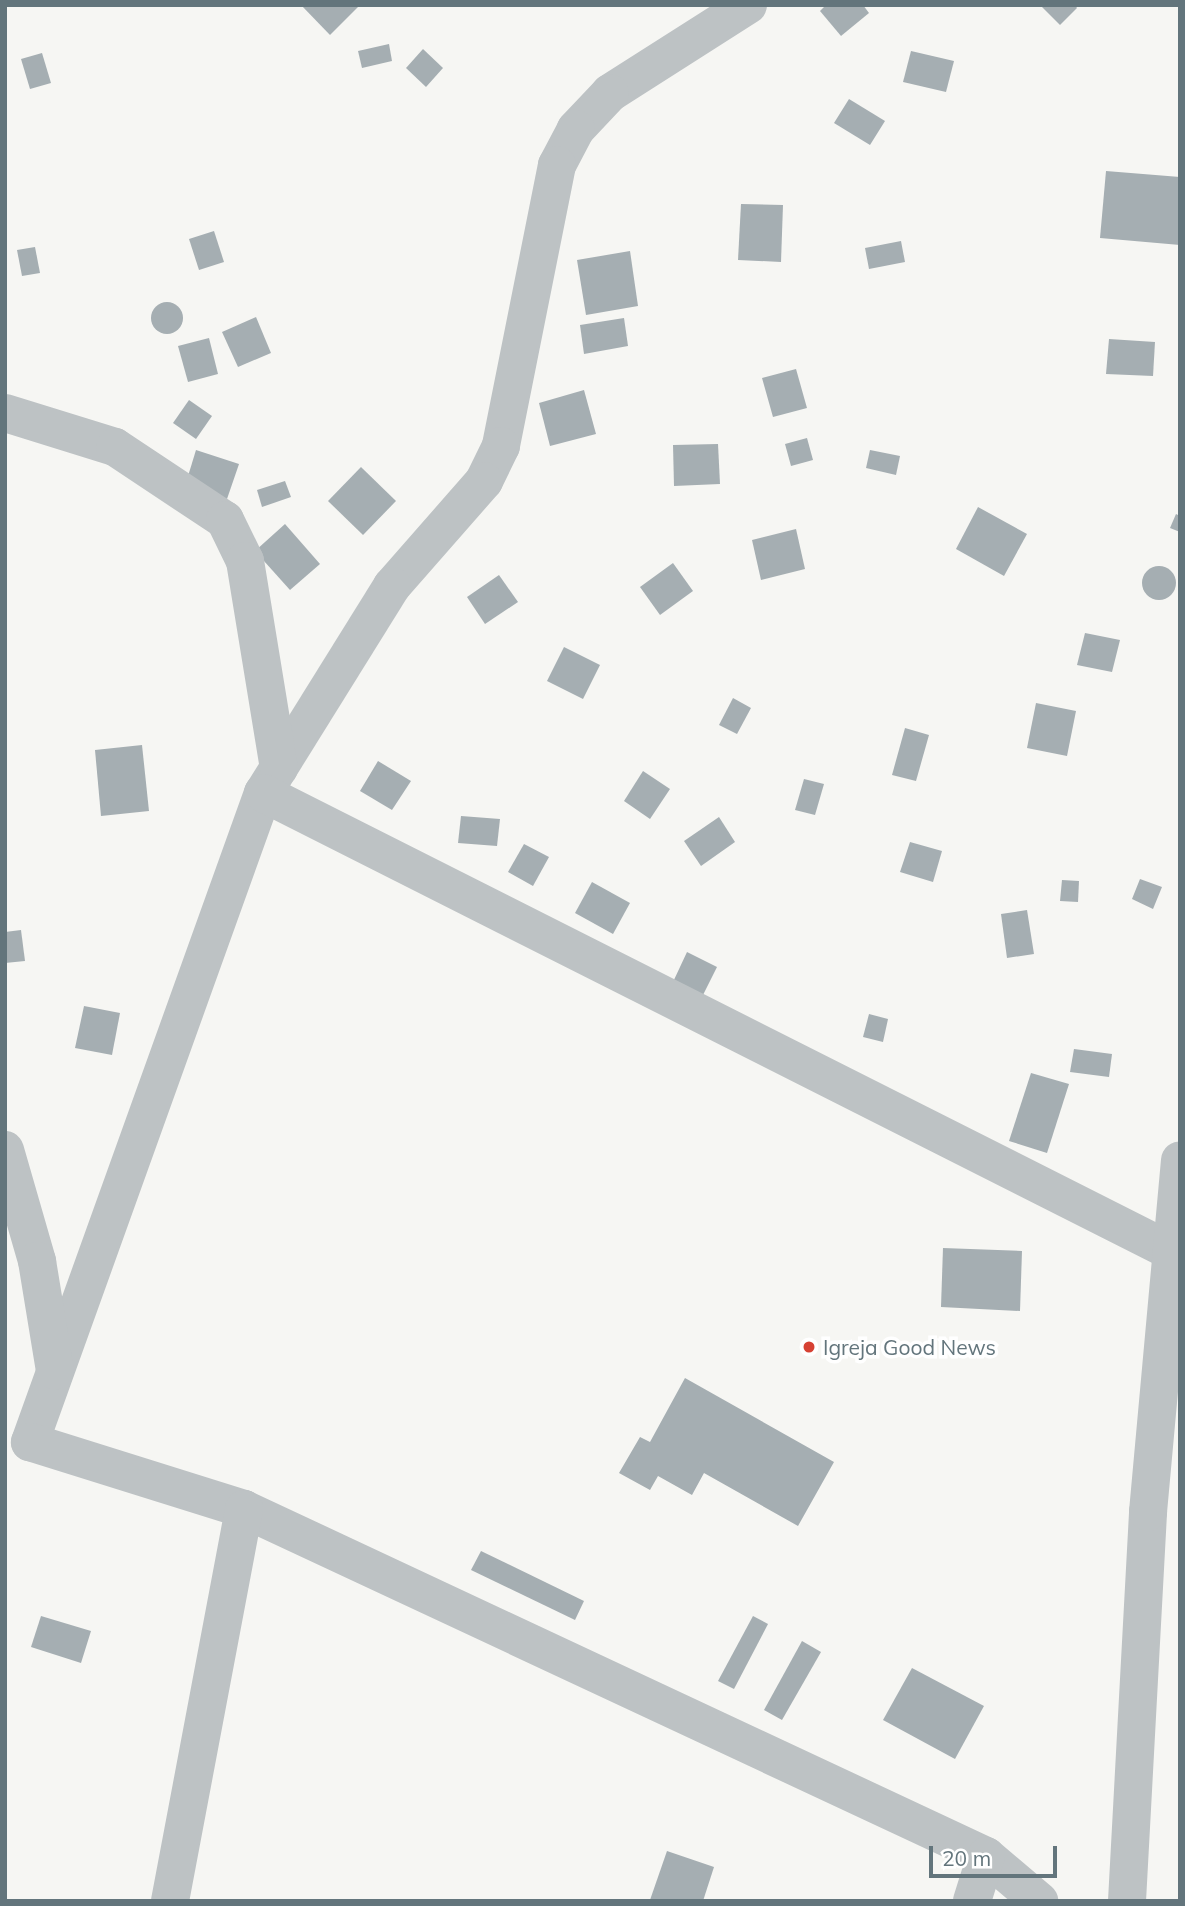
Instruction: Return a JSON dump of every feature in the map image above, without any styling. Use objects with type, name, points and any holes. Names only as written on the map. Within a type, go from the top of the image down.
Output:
[{"type":"street","points":[[748,5],[610,93],[576,129],[557,165],[501,446],[484,481],[392,586],[271,780],[55,1373],[18,1439],[244,1509],[986,1856],[1039,1901]]},
{"type":"street","points":[[5,413],[115,447],[225,520],[245,561],[271,780]]},
{"type":"street","points":[[271,780],[1169,1250]]},
{"type":"street","points":[[5,1150],[37,1261],[55,1373]]},
{"type":"street","points":[[1127,1901],[1169,1250],[1180,1160]]},
{"type":"street","points":[[170,1901],[244,1509]]},
{"type":"street","points":[[972,1901],[986,1856]]},
{"type":"building","points":[[301,5],[360,5],[330,35]]},
{"type":"building","points":[[826,5],[863,5],[869,13],[841,36],[820,11]]},
{"type":"building","points":[[1040,5],[1075,5],[1077,8],[1060,25]]},
{"type":"building","points":[[389,44],[392,61],[362,68],[358,51]]},
{"type":"building","points":[[423,49],[443,68],[426,87],[406,68]]},
{"type":"building","points":[[911,51],[954,61],[946,92],[903,82]]},
{"type":"building","points":[[42,53],[51,83],[30,89],[21,59]]},
{"type":"building","points":[[849,99],[885,121],[870,145],[834,123]]},
{"type":"building","points":[[1106,171],[1180,177],[1180,245],[1100,238]]},
{"type":"building","points":[[741,204],[783,205],[781,262],[738,260]]},
{"type":"building","points":[[214,231],[224,262],[199,270],[189,239]]},
{"type":"building","points":[[901,241],[905,262],[869,269],[865,248]]},
{"type":"building","points":[[35,247],[40,273],[22,276],[17,250]]},
{"type":"building","points":[[630,251],[638,306],[586,315],[577,260]]},
{"type":"building","points":[[167,302],[178,307],[183,318],[178,329],[167,334],[156,329],[151,318],[156,307]]},
{"type":"building","points":[[256,317],[271,353],[238,367],[222,332]]},
{"type":"building","points":[[624,318],[628,346],[584,354],[580,325]]},
{"type":"building","points":[[209,338],[218,374],[188,382],[178,346]]},
{"type":"building","points":[[1109,339],[1155,342],[1153,376],[1106,374]]},
{"type":"building","points":[[796,369],[807,408],[773,417],[762,378]]},
{"type":"building","points":[[584,390],[596,434],[550,446],[539,403]]},
{"type":"building","points":[[189,400],[212,416],[196,439],[173,423]]},
{"type":"building","points":[[807,438],[813,460],[791,466],[785,444]]},
{"type":"building","points":[[718,444],[720,484],[674,486],[673,445]]},
{"type":"building","points":[[196,450],[239,464],[227,499],[185,486]]},
{"type":"building","points":[[870,450],[900,456],[896,475],[866,468]]},
{"type":"building","points":[[361,467],[396,501],[363,535],[328,501]]},
{"type":"building","points":[[285,481],[291,497],[262,507],[257,490]]},
{"type":"building","points":[[978,507],[1027,534],[1004,576],[956,549]]},
{"type":"building","points":[[1176,514],[1180,516],[1180,532],[1170,528]]},
{"type":"building","points":[[285,524],[320,564],[290,590],[255,551]]},
{"type":"building","points":[[796,529],[805,569],[761,580],[752,540]]},
{"type":"building","points":[[673,563],[693,591],[660,615],[640,587]]},
{"type":"building","points":[[1159,566],[1171,571],[1176,583],[1171,595],[1159,600],[1147,595],[1142,583],[1147,571]]},
{"type":"building","points":[[499,575],[518,602],[485,624],[467,597]]},
{"type":"building","points":[[1085,633],[1120,640],[1112,672],[1077,665]]},
{"type":"building","points":[[564,647],[600,665],[583,699],[547,681]]},
{"type":"building","points":[[733,698],[751,708],[737,734],[719,725]]},
{"type":"building","points":[[1036,703],[1076,711],[1067,756],[1027,748]]},
{"type":"building","points":[[905,728],[929,735],[916,781],[892,775]]},
{"type":"building","points":[[142,745],[149,811],[101,816],[95,750]]},
{"type":"building","points":[[378,761],[411,781],[392,810],[360,791]]},
{"type":"building","points":[[643,771],[670,789],[650,819],[624,801]]},
{"type":"building","points":[[804,779],[824,784],[815,815],[795,810]]},
{"type":"building","points":[[461,816],[500,819],[497,846],[458,843]]},
{"type":"building","points":[[719,817],[735,842],[701,866],[684,841]]},
{"type":"building","points":[[910,842],[942,851],[933,882],[900,872]]},
{"type":"building","points":[[524,844],[549,857],[533,886],[508,872]]},
{"type":"building","points":[[1140,879],[1162,887],[1153,909],[1132,899]]},
{"type":"building","points":[[1062,880],[1079,881],[1078,902],[1060,901]]},
{"type":"building","points":[[592,882],[630,903],[613,934],[575,913]]},
{"type":"building","points":[[1027,910],[1034,954],[1007,958],[1001,914]]},
{"type":"building","points":[[21,930],[25,961],[5,963],[5,932]]},
{"type":"building","points":[[687,952],[717,967],[702,997],[673,982]]},
{"type":"building","points":[[84,1006],[120,1013],[112,1055],[75,1048]]},
{"type":"building","points":[[869,1014],[888,1019],[883,1042],[863,1037]]},
{"type":"building","points":[[1074,1049],[1112,1054],[1109,1077],[1070,1072]]},
{"type":"building","points":[[1031,1073],[1069,1084],[1047,1153],[1009,1141]]},
{"type":"building","points":[[943,1248],[1022,1251],[1020,1311],[941,1307]]},
{"type":"building","points":[[685,1378],[834,1462],[798,1526],[704,1473],[692,1495],[658,1476],[650,1490],[619,1473],[640,1437],[650,1442]]},
{"type":"building","points":[[481,1551],[584,1601],[575,1620],[471,1570]]},
{"type":"building","points":[[41,1616],[91,1631],[81,1663],[31,1647]]},
{"type":"building","points":[[753,1616],[768,1624],[734,1689],[718,1681]]},
{"type":"building","points":[[802,1641],[821,1652],[782,1720],[764,1710]]},
{"type":"building","points":[[912,1668],[984,1706],[955,1759],[883,1720]]},
{"type":"building","points":[[667,1851],[714,1867],[703,1901],[650,1900]]},
{"type":"place","name":"Igreja Good News","points":[[809,1347]]}]
